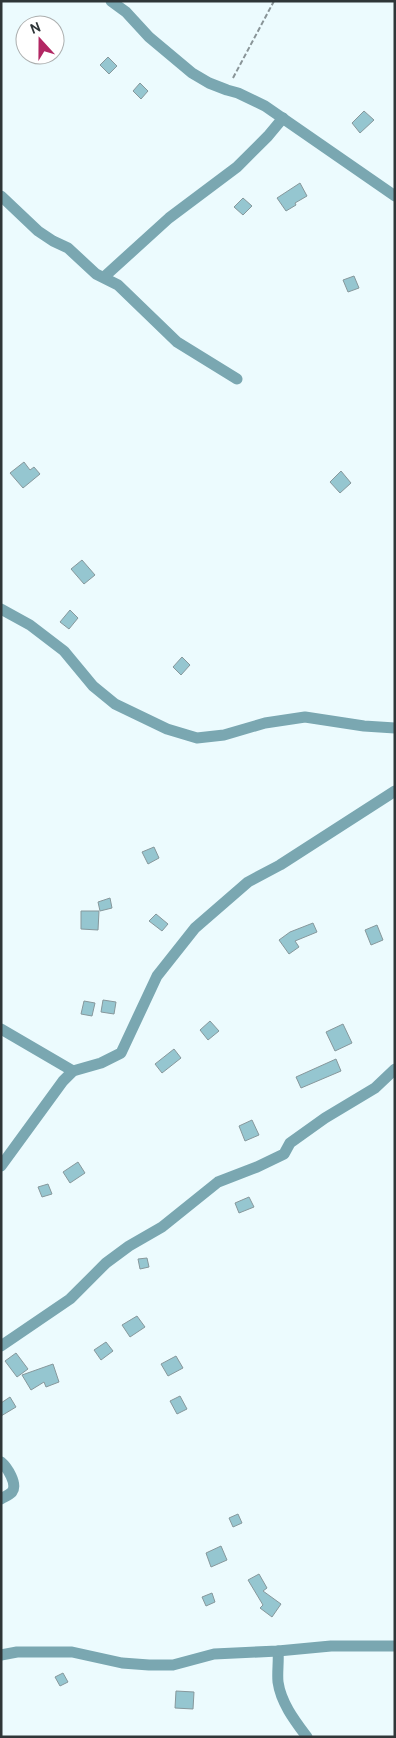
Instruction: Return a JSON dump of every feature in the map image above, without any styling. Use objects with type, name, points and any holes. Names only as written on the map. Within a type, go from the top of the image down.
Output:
[{"type":"street","points":[[111,1],[126,12],[149,37],[192,73],[265,106],[395,196]]},
{"type":"street","points":[[104,276],[169,218],[237,167],[283,118]]},
{"type":"street","points":[[1,196],[38,230],[53,241],[68,248],[96,274],[104,276],[118,285],[176,342],[237,379]]},
{"type":"street","points":[[1,608],[64,651],[93,686],[115,704],[167,729],[197,738],[224,735],[264,723],[305,717],[364,726],[395,728]]},
{"type":"street","points":[[1,1166],[63,1081],[73,1071],[101,1063],[121,1053],[157,976],[195,928],[248,882],[287,860],[395,791]]},
{"type":"street","points":[[1,1029],[73,1071]]},
{"type":"street","points":[[1,1346],[70,1299],[106,1262],[128,1246],[162,1227],[218,1182],[284,1154],[290,1143],[325,1118],[375,1088],[395,1070]]},
{"type":"street","points":[[1,1462],[14,1483],[14,1489],[1,1499]]},
{"type":"street","points":[[1,1655],[17,1652],[72,1652],[122,1663],[149,1666],[173,1665],[214,1654],[330,1646],[395,1646]]},
{"type":"street","points":[[278,1651],[278,1682],[282,1697],[292,1717],[307,1737]]},
{"type":"path","points":[[227,90],[274,1]]},
{"type":"building","points":[[108,57],[117,66],[109,74],[100,65]]},
{"type":"building","points":[[140,83],[148,91],[141,99],[133,91]]},
{"type":"building","points":[[364,111],[374,120],[360,133],[352,123]]},
{"type":"building","points":[[300,183],[307,196],[286,211],[277,198]]},
{"type":"building","points":[[243,198],[252,206],[243,215],[234,207]]},
{"type":"building","points":[[354,276],[359,288],[348,292],[343,280]]},
{"type":"building","points":[[24,462],[30,470],[34,467],[40,474],[23,488],[10,473]]},
{"type":"building","points":[[341,471],[351,483],[340,493],[330,482]]},
{"type":"building","points":[[82,560],[95,575],[84,584],[71,569]]},
{"type":"building","points":[[70,610],[78,618],[69,629],[60,622]]},
{"type":"building","points":[[182,657],[190,665],[181,675],[173,667]]},
{"type":"building","points":[[154,847],[159,858],[148,864],[142,852]]},
{"type":"building","points":[[110,898],[112,908],[100,911],[98,902]]},
{"type":"building","points":[[81,911],[99,911],[98,930],[81,929]]},
{"type":"building","points":[[156,914],[168,924],[162,931],[149,921]]},
{"type":"building","points":[[313,923],[317,932],[295,941],[299,947],[289,954],[279,940],[290,932]]},
{"type":"building","points":[[377,925],[383,940],[371,945],[365,930]]},
{"type":"building","points":[[103,1000],[116,1002],[114,1014],[101,1012]]},
{"type":"building","points":[[84,1001],[95,1003],[92,1016],[81,1014]]},
{"type":"building","points":[[210,1021],[219,1031],[208,1040],[200,1030]]},
{"type":"building","points":[[343,1024],[352,1043],[335,1051],[326,1032]]},
{"type":"building","points":[[174,1049],[181,1058],[162,1073],[155,1064]]},
{"type":"building","points":[[336,1059],[341,1071],[301,1088],[296,1077]]},
{"type":"building","points":[[252,1120],[259,1135],[245,1141],[239,1126]]},
{"type":"building","points":[[78,1162],[85,1173],[70,1183],[63,1172]]},
{"type":"building","points":[[48,1184],[52,1194],[42,1197],[38,1187]]},
{"type":"building","points":[[249,1197],[254,1207],[239,1213],[235,1203]]},
{"type":"building","points":[[147,1258],[149,1267],[140,1269],[138,1259]]},
{"type":"building","points":[[137,1316],[145,1327],[130,1337],[122,1325]]},
{"type":"building","points":[[106,1342],[113,1351],[101,1360],[94,1350]]},
{"type":"building","points":[[16,1353],[28,1369],[17,1377],[5,1361]]},
{"type":"building","points":[[176,1356],[183,1368],[168,1376],[161,1364]]},
{"type":"building","points":[[53,1364],[59,1382],[46,1387],[44,1382],[31,1390],[22,1375]]},
{"type":"building","points":[[180,1396],[187,1409],[177,1414],[170,1401]]},
{"type":"building","points":[[10,1397],[16,1407],[1,1416],[1,1403]]},
{"type":"building","points":[[238,1514],[242,1523],[233,1527],[229,1518]]},
{"type":"building","points":[[221,1546],[227,1560],[211,1567],[206,1553]]},
{"type":"building","points":[[259,1574],[267,1588],[263,1591],[281,1604],[272,1617],[260,1608],[263,1605],[248,1580]]},
{"type":"building","points":[[212,1593],[215,1602],[206,1606],[202,1597]]},
{"type":"building","points":[[63,1673],[68,1682],[60,1686],[55,1677]]},
{"type":"building","points":[[176,1691],[194,1692],[193,1709],[175,1708]]}]
